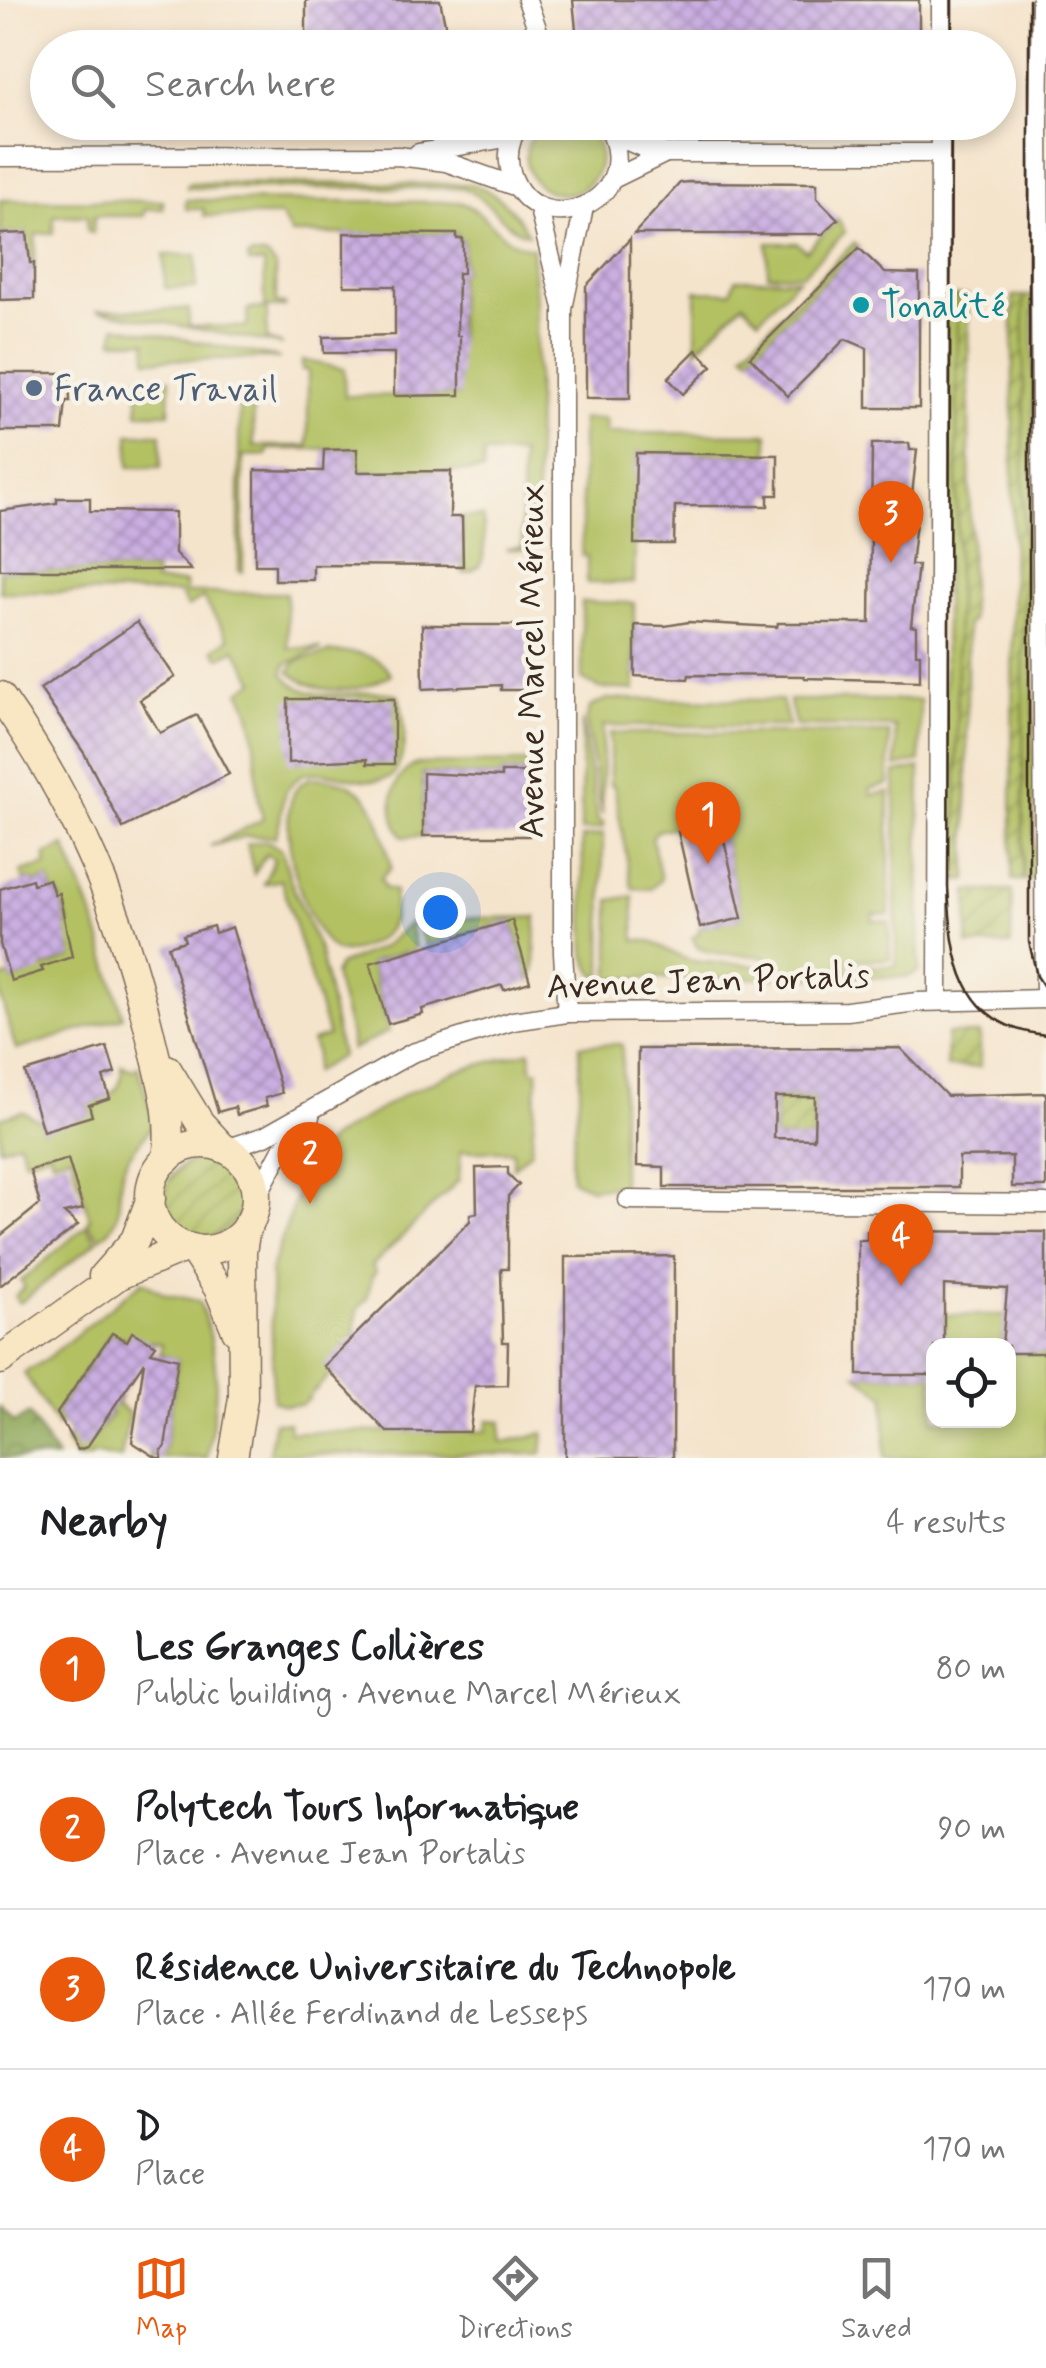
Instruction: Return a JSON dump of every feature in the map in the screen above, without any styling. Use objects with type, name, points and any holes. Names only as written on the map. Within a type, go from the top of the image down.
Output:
[{"type":"street","points":[[527,0],[529,30]]},
{"type":"street","points":[[527,0],[538,30]]},
{"type":"street","points":[[941,0],[941,30]]},
{"type":"street","points":[[1040,0],[1046,999]]},
{"type":"street","points":[[398,156],[471,140]]},
{"type":"street","points":[[513,140],[508,154],[518,187]]},
{"type":"street","points":[[613,140],[617,149],[613,179]]},
{"type":"street","points":[[635,140],[666,153],[940,153]]},
{"type":"street","points":[[938,1001],[940,140]]},
{"type":"street","points":[[0,157],[398,156],[446,162],[518,187],[538,206],[568,212],[596,201],[613,179],[666,153]]},
{"type":"street","name":"Avenue Marcel Mérieux","points":[[538,206],[563,310]]},
{"type":"street","name":"Avenue Marcel Mérieux","points":[[567,1013],[563,935],[563,310],[584,208]]},
{"type":"street","points":[[0,696],[60,787],[88,841],[110,897],[147,1021],[169,1117],[167,1159]]},
{"type":"street","name":"Avenue Jean Portalis","points":[[224,1149],[265,1136],[387,1065],[436,1044],[505,1023],[567,1013],[847,1011],[938,1001],[1046,999]]},
{"type":"street","points":[[147,1021],[171,1076],[200,1123],[247,1168],[256,1198],[242,1252],[242,1414],[233,1458]]},
{"type":"street","name":"Avenue Jean Portalis","points":[[256,1198],[280,1151],[328,1100]]},
{"type":"street","points":[[66,1311],[134,1240],[155,1177],[167,1159],[194,1145],[224,1149]]},
{"type":"street","points":[[151,1198],[153,1213],[165,1233],[189,1248],[211,1276],[231,1316],[243,1362]]},
{"type":"street","points":[[628,1200],[1046,1204]]},
{"type":"street","points":[[0,1360],[119,1275],[189,1248],[209,1249],[226,1244],[246,1228]]},
{"type":"green space","points":[[531,140],[597,143],[597,171],[577,191],[549,191],[529,171],[526,157]]},
{"type":"green space","points":[[188,183],[471,184],[504,203],[528,234],[511,227],[481,199],[462,188],[187,188]]},
{"type":"green space","points":[[0,200],[163,201],[163,209],[145,209],[144,216],[94,216],[93,233],[88,232],[87,216],[54,216],[53,233],[36,234],[34,267],[30,263],[27,234],[0,234]]},
{"type":"green space","points":[[186,200],[459,202],[479,213],[509,240],[532,248],[536,300],[537,532],[528,532],[528,550],[505,549],[522,547],[521,454],[484,454],[483,471],[360,472],[357,449],[268,449],[267,455],[243,456],[243,572],[239,572],[239,397],[270,397],[270,402],[253,403],[254,446],[308,446],[308,370],[302,370],[302,360],[344,369],[345,396],[459,395],[458,273],[463,272],[463,240],[457,239],[457,234],[291,234],[281,216],[204,216],[204,209],[186,209]]},
{"type":"green space","points":[[838,219],[845,232],[803,274],[768,275],[767,243],[797,243],[806,251]]},
{"type":"green space","points":[[854,243],[859,248],[750,357],[744,352]]},
{"type":"green space","points":[[164,255],[196,255],[196,288],[165,288]]},
{"type":"green space","points":[[267,256],[276,266],[276,303],[285,307],[267,307],[267,340],[283,345],[96,310],[189,309],[189,326],[247,327],[248,309],[265,308],[264,263],[249,263],[248,257]]},
{"type":"green space","points":[[736,279],[798,279],[759,319],[743,303],[696,350],[696,291],[731,292]]},
{"type":"green space","points":[[946,296],[957,296],[957,881],[944,881]]},
{"type":"green space","points":[[957,296],[968,296],[971,622],[967,623],[967,880],[957,881]]},
{"type":"green space","points":[[1013,296],[1024,296],[1023,880],[1012,880]]},
{"type":"green space","points":[[1024,296],[1033,296],[1034,880],[1023,880]]},
{"type":"green space","points":[[116,326],[280,358],[147,360],[146,341],[113,341]]},
{"type":"green space","points":[[138,379],[170,379],[169,413],[138,413]]},
{"type":"green space","points":[[582,419],[605,419],[606,433],[768,434],[768,455],[637,453],[634,583],[587,583],[587,556],[582,556]]},
{"type":"green space","points":[[129,434],[161,434],[161,467],[129,467]]},
{"type":"green space","points":[[462,517],[483,517],[484,544],[478,566],[463,573]]},
{"type":"green space","points":[[0,570],[155,570],[155,582],[185,583],[186,593],[286,593],[288,648],[321,648],[285,665],[283,673],[307,691],[322,694],[398,695],[404,738],[397,769],[391,777],[380,780],[303,774],[284,797],[275,837],[246,836],[210,846],[263,819],[252,721],[240,691],[255,681],[235,649],[220,658],[213,649],[229,639],[203,598],[187,607],[180,593],[0,592]]},
{"type":"green space","points":[[582,602],[634,603],[635,690],[598,688],[582,679]]},
{"type":"green space","points":[[331,652],[373,658],[391,674],[366,686],[339,690],[313,685],[289,671],[297,661]]},
{"type":"green space","points":[[607,699],[782,700],[789,726],[603,726],[602,815],[586,720],[590,707]]},
{"type":"green space","points":[[789,700],[920,700],[920,761],[896,767],[895,727],[796,726]]},
{"type":"green space","points":[[582,721],[598,822],[603,822],[603,828],[581,831]]},
{"type":"green space","points":[[610,733],[889,733],[889,784],[870,789],[871,795],[889,792],[889,915],[873,914],[872,920],[889,922],[890,959],[848,960],[848,977],[789,978],[780,967],[759,956],[698,948],[692,938],[699,928],[742,917],[720,824],[678,832],[678,826],[657,831],[652,838],[661,879],[651,889],[632,888],[614,786],[610,785]]},
{"type":"green space","points":[[529,762],[529,772],[502,772],[501,777],[423,773],[423,836],[403,837],[398,828],[393,796],[400,778],[417,764]]},
{"type":"green space","points":[[920,768],[919,971],[908,977],[855,977],[855,967],[896,966],[895,773]]},
{"type":"green space","points":[[311,778],[349,784],[361,793],[377,817],[387,849],[391,868],[381,878],[385,888],[395,891],[392,922],[380,939],[354,951],[335,950],[323,938],[301,892],[293,863],[289,809],[296,789]]},
{"type":"green space","points":[[603,834],[602,981],[585,955],[582,838]]},
{"type":"green space","points":[[267,841],[282,850],[320,952],[341,1056],[314,1072],[316,1053],[312,1041],[328,1036],[281,880],[264,884],[274,859],[266,854],[254,874],[247,844]]},
{"type":"green space","points":[[65,846],[96,924],[123,1017],[16,1050],[0,995],[0,979],[10,976],[12,981],[72,957],[59,894],[54,894],[49,879],[33,884],[32,879],[24,881],[21,872],[47,865],[45,855]]},
{"type":"green space","points":[[968,891],[1012,891],[1011,945],[968,945]]},
{"type":"green space","points":[[633,896],[635,940],[661,946],[697,962],[756,966],[776,978],[610,978],[610,900]]},
{"type":"green space","points":[[536,917],[535,970],[530,982],[512,920],[426,946],[418,927],[424,919]]},
{"type":"green space","points":[[410,923],[416,955],[404,952],[370,963],[389,1031],[351,1050],[334,975],[339,965],[383,947]]},
{"type":"green space","points":[[947,1034],[980,1034],[980,1067],[946,1067]]},
{"type":"green space","points":[[622,1044],[622,1187],[591,1188],[572,1180],[580,1045]]},
{"type":"green space","points":[[530,1051],[532,1070],[538,1071],[531,1151],[513,1168],[513,1151],[461,1151],[459,1180],[372,1266],[376,1272],[367,1299],[358,1308],[352,1352],[301,1405],[273,1401],[271,1270],[313,1158],[332,1138],[405,1094],[454,1072]]},
{"type":"green space","points":[[121,1065],[132,1070],[138,1066],[154,1123],[125,1164],[118,1214],[100,1238],[87,1223],[90,1219],[71,1155],[52,1160],[50,1152],[25,1160],[19,1142],[0,1148],[0,1118],[22,1111],[40,1121],[43,1131],[113,1092],[121,1081]]},
{"type":"green space","points":[[775,1097],[815,1097],[814,1139],[774,1138]]},
{"type":"green space","points":[[204,1159],[232,1170],[243,1198],[232,1226],[204,1237],[176,1226],[165,1198],[176,1170]]},
{"type":"green space","points":[[86,1226],[97,1241],[20,1303],[17,1301],[15,1296],[25,1287],[21,1281]]},
{"type":"green space","points":[[143,1281],[165,1294],[199,1301],[212,1342],[216,1379],[207,1458],[149,1458],[149,1454],[159,1455],[165,1449],[178,1360],[160,1354],[162,1344],[111,1334],[56,1414],[65,1421],[57,1426],[24,1373]]},
{"type":"green space","points":[[944,1315],[1006,1315],[1003,1338],[944,1338]]},
{"type":"green space","points":[[1016,1353],[1046,1353],[1046,1458],[885,1458],[885,1396],[857,1375],[926,1375],[926,1428],[1016,1428]]},
{"type":"green space","points":[[113,1392],[121,1397],[117,1404],[129,1413],[121,1458],[91,1454],[90,1458],[76,1458],[65,1441],[70,1435],[87,1445],[112,1414],[104,1406]]},
{"type":"green space","points":[[0,1407],[14,1423],[29,1414],[57,1458],[0,1458]]},
{"type":"green space","points":[[488,1420],[502,1421],[504,1442],[544,1433],[542,1454],[269,1454],[274,1422],[289,1422],[290,1432],[487,1431]]},
{"type":"building","points":[[306,0],[440,0],[446,30],[306,30]]},
{"type":"building","points":[[573,0],[919,0],[919,30],[576,30]]},
{"type":"building","points":[[680,183],[817,183],[817,198],[838,219],[823,234],[634,234]]},
{"type":"building","points":[[27,233],[30,263],[34,263],[34,299],[0,300],[0,234]]},
{"type":"building","points":[[344,233],[457,234],[457,239],[463,239],[463,273],[458,273],[460,395],[394,396],[394,353],[324,353],[323,337],[395,335],[395,286],[344,286]]},
{"type":"building","points":[[630,239],[630,398],[586,398],[586,286]]},
{"type":"building","name":"Tonalité","points":[[859,248],[885,273],[919,274],[919,408],[867,408],[867,348],[845,339],[788,396],[750,357]]},
{"type":"building","points":[[696,350],[712,366],[683,394],[668,378]]},
{"type":"building","points":[[0,373],[69,373],[70,401],[66,401],[63,431],[0,431]]},
{"type":"building","points":[[909,443],[910,450],[917,450],[911,504],[918,505],[911,565],[918,565],[911,626],[916,627],[920,681],[635,676],[635,625],[689,622],[777,627],[778,623],[870,623],[872,444]]},
{"type":"building","points":[[357,449],[358,472],[451,471],[450,517],[462,517],[463,566],[313,565],[313,580],[275,580],[275,565],[255,565],[255,470],[323,471],[324,450]]},
{"type":"building","points":[[636,453],[778,455],[778,495],[768,495],[768,506],[675,506],[674,544],[634,544]]},
{"type":"building","points":[[57,498],[90,498],[90,511],[175,512],[175,553],[191,570],[0,570],[0,511],[57,503]]},
{"type":"building","points":[[137,622],[175,677],[140,700],[160,733],[197,715],[229,774],[123,828],[84,753],[40,689]]},
{"type":"building","points":[[422,625],[528,625],[528,690],[501,690],[501,685],[423,689]]},
{"type":"building","points":[[288,699],[394,699],[394,764],[367,764],[367,759],[288,763]]},
{"type":"building","points":[[501,772],[529,772],[529,836],[423,836],[423,773],[501,777]]},
{"type":"building","points":[[720,823],[742,918],[700,928],[678,832]]},
{"type":"building","points":[[32,879],[33,884],[49,879],[54,894],[59,893],[72,957],[11,981],[0,944],[0,889]]},
{"type":"building","points":[[512,920],[530,982],[504,990],[502,985],[422,1009],[423,1014],[388,1024],[370,963]]},
{"type":"building","points":[[213,926],[215,933],[232,927],[282,1093],[265,1098],[267,1106],[237,1115],[235,1107],[218,1112],[168,946],[185,941],[183,935]]},
{"type":"building","points":[[107,1047],[115,1073],[103,1077],[110,1098],[89,1105],[92,1116],[43,1131],[25,1072]]},
{"type":"building","points":[[900,1048],[947,1096],[1046,1093],[1046,1187],[1012,1187],[1012,1156],[959,1157],[959,1187],[664,1187],[664,1167],[637,1166],[638,1049]],"holes":[[[775,1097],[815,1097],[814,1139],[774,1138]]]},
{"type":"building","points":[[68,1159],[83,1209],[64,1213],[78,1225],[0,1286],[0,1236],[40,1204],[30,1170]]},
{"type":"building","points":[[508,1167],[508,1174],[519,1185],[508,1196],[508,1269],[501,1269],[503,1342],[508,1342],[507,1385],[475,1386],[470,1432],[387,1432],[324,1366],[470,1221],[470,1214],[477,1213],[476,1168]]},
{"type":"building","points":[[867,1231],[1046,1232],[1046,1353],[1016,1353],[1016,1338],[1003,1338],[1007,1289],[944,1285],[944,1338],[926,1338],[926,1375],[858,1375],[858,1240],[867,1240]]},
{"type":"building","points":[[674,1256],[673,1458],[565,1458],[565,1257]]},
{"type":"building","points":[[132,1332],[156,1345],[151,1352],[178,1359],[162,1458],[132,1442],[144,1362],[87,1447],[78,1450],[57,1413],[112,1333],[127,1341]]},
{"type":"tram line","points":[[952,0],[952,30]]},
{"type":"tram line","points":[[1029,0],[1029,942],[1037,976],[1046,990]]},
{"type":"tram line","points":[[951,140],[950,913],[958,962],[978,1003],[995,1018],[1017,1029],[1046,1035]]},
{"type":"place","name":"Tonalité","points":[[861,305]]},
{"type":"place","name":"France Travail","points":[[34,388]]},
{"type":"place","name":"Résidence Universitaire du Technopole","points":[[891,563]]},
{"type":"place","name":"Les Granges Collières","points":[[708,864]]},
{"type":"place","name":"Polytech Tours Informatique","points":[[310,1204]]},
{"type":"place","name":"D","points":[[901,1286]]}]
